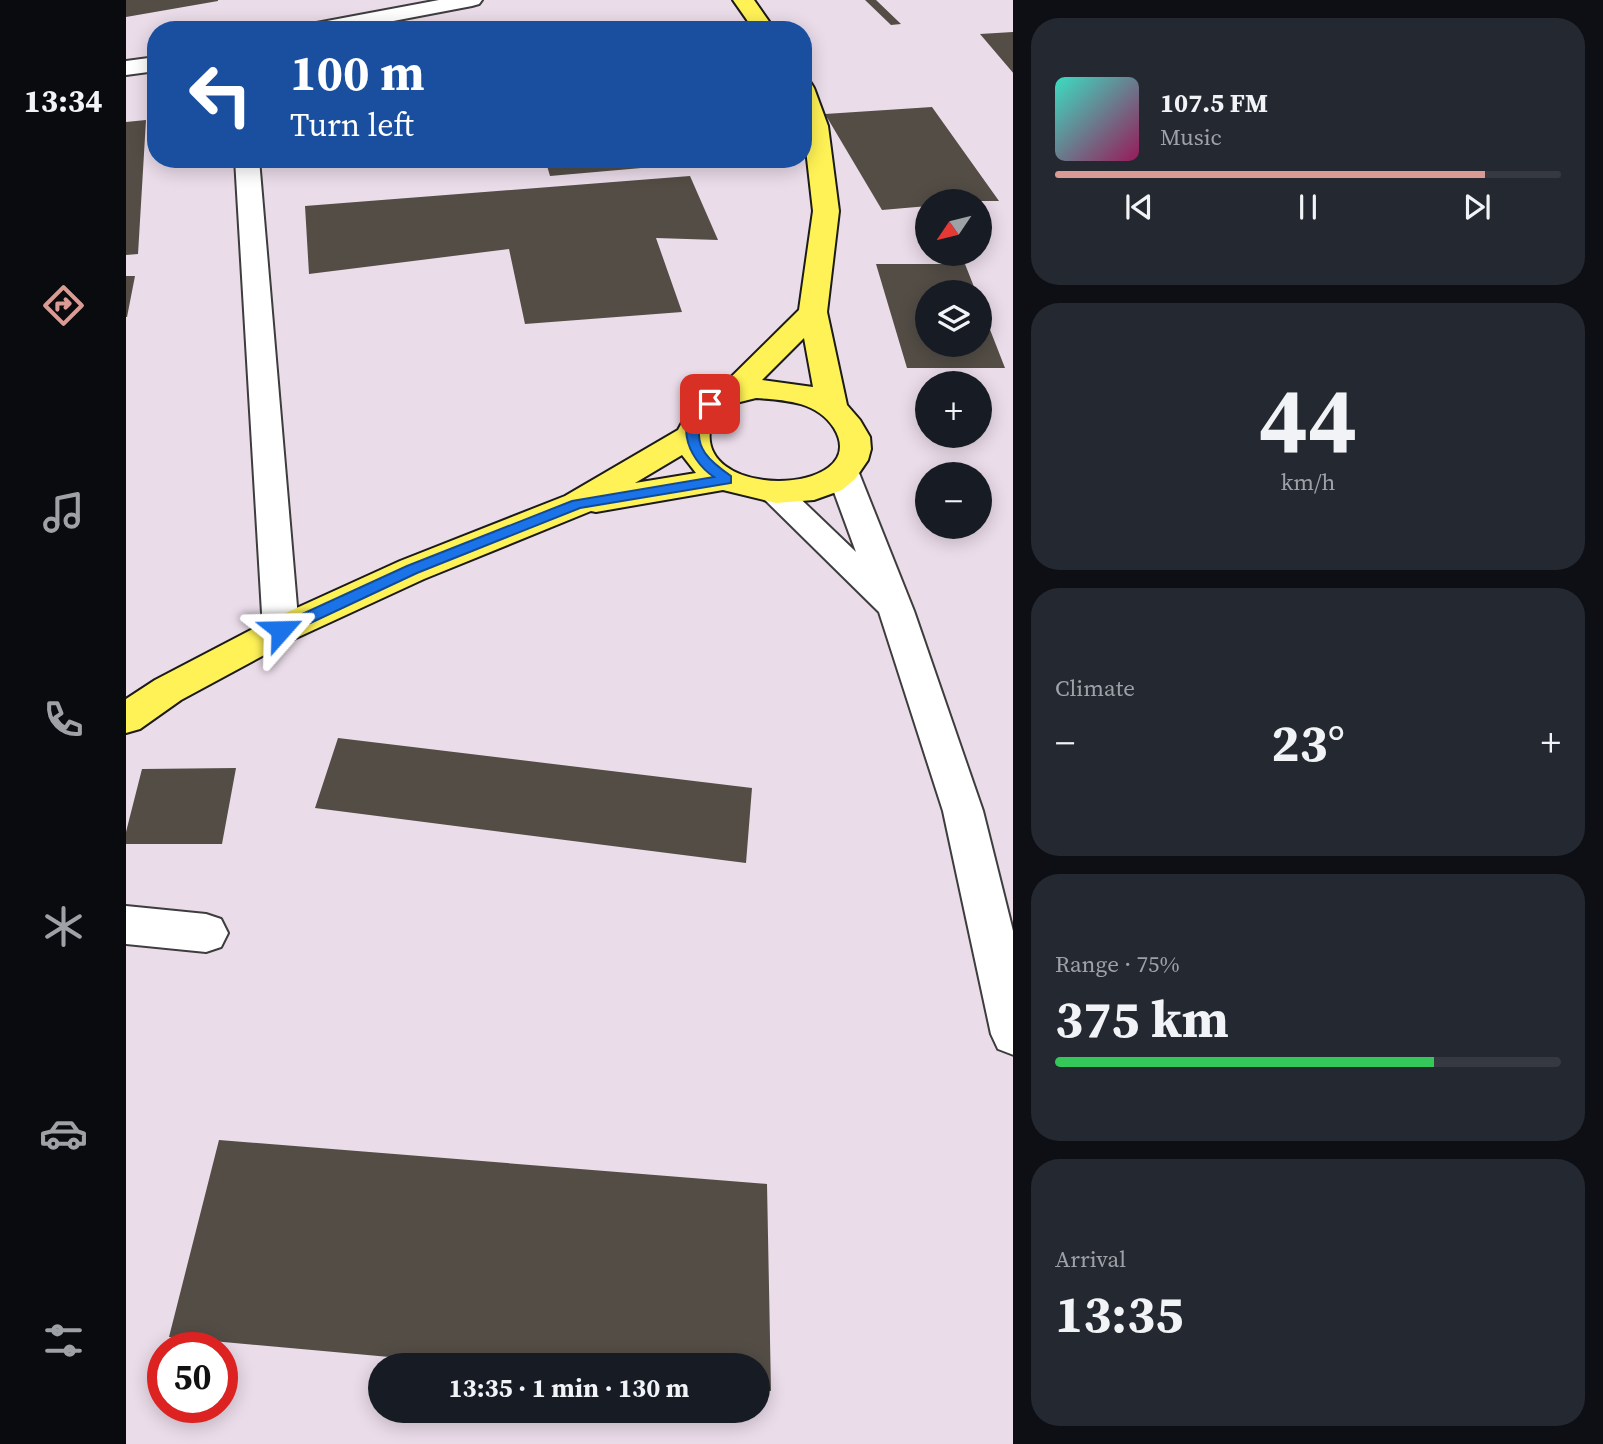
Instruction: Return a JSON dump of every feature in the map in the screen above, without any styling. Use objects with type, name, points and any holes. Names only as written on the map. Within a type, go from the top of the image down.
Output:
[{"type":"main road","points":[[743,0],[758,21]]},
{"type":"main road","points":[[812,114],[816,126],[826,211],[813,312],[832,408]]},
{"type":"main road","points":[[731,394],[813,312]]},
{"type":"main road","points":[[756,389],[783,390],[809,396],[832,408],[848,423],[856,440],[854,458],[843,474],[824,485],[800,491],[773,492],[748,488],[726,480],[708,467],[696,451],[692,435],[696,418],[710,404],[731,394],[756,389]]},
{"type":"main road","points":[[126,718],[168,690],[281,630],[412,570],[577,504],[692,435]]},
{"type":"main road","points":[[577,504],[726,480]]},
{"type":"street","points":[[359,21],[472,0]]},
{"type":"street","points":[[126,68],[147,65]]},
{"type":"street","points":[[248,168],[281,630]]},
{"type":"street","points":[[843,474],[896,611],[963,811],[1013,1034]]},
{"type":"street","points":[[773,492],[896,611]]},
{"type":"street","points":[[126,925],[206,933]]},
{"type":"shaded area","points":[[126,0],[1013,0],[1013,1444],[126,1444]]},
{"type":"building","points":[[126,0],[218,0],[218,1],[126,17]]},
{"type":"building","points":[[865,0],[876,0],[901,24],[891,25]]},
{"type":"building","points":[[1013,32],[1013,73],[980,34]]},
{"type":"building","points":[[932,107],[990,189],[915,189],[915,207],[882,210],[825,114]]},
{"type":"building","points":[[146,120],[138,254],[126,255],[126,122]]},
{"type":"building","points":[[548,168],[641,168],[550,176]]},
{"type":"building","points":[[690,176],[718,240],[656,238],[682,312],[525,324],[509,249],[309,274],[305,206]]},
{"type":"building","points":[[992,191],[999,201],[992,201]]},
{"type":"building","points":[[876,264],[966,266],[971,280],[915,280],[915,357],[992,357],[992,335],[1005,368],[907,368]]},
{"type":"building","points":[[126,276],[135,276],[127,317],[126,317]]},
{"type":"building","points":[[338,738],[752,788],[746,863],[315,808]]},
{"type":"building","points":[[236,768],[222,844],[126,844],[126,832],[142,769]]},
{"type":"building","points":[[219,1140],[767,1184],[771,1391],[770,1353],[368,1355],[238,1343],[238,1332],[170,1332]]},
{"type":"route","points":[[281,630],[412,570],[577,504],[726,480],[708,467],[696,451],[692,435],[696,418],[710,404]]}]
